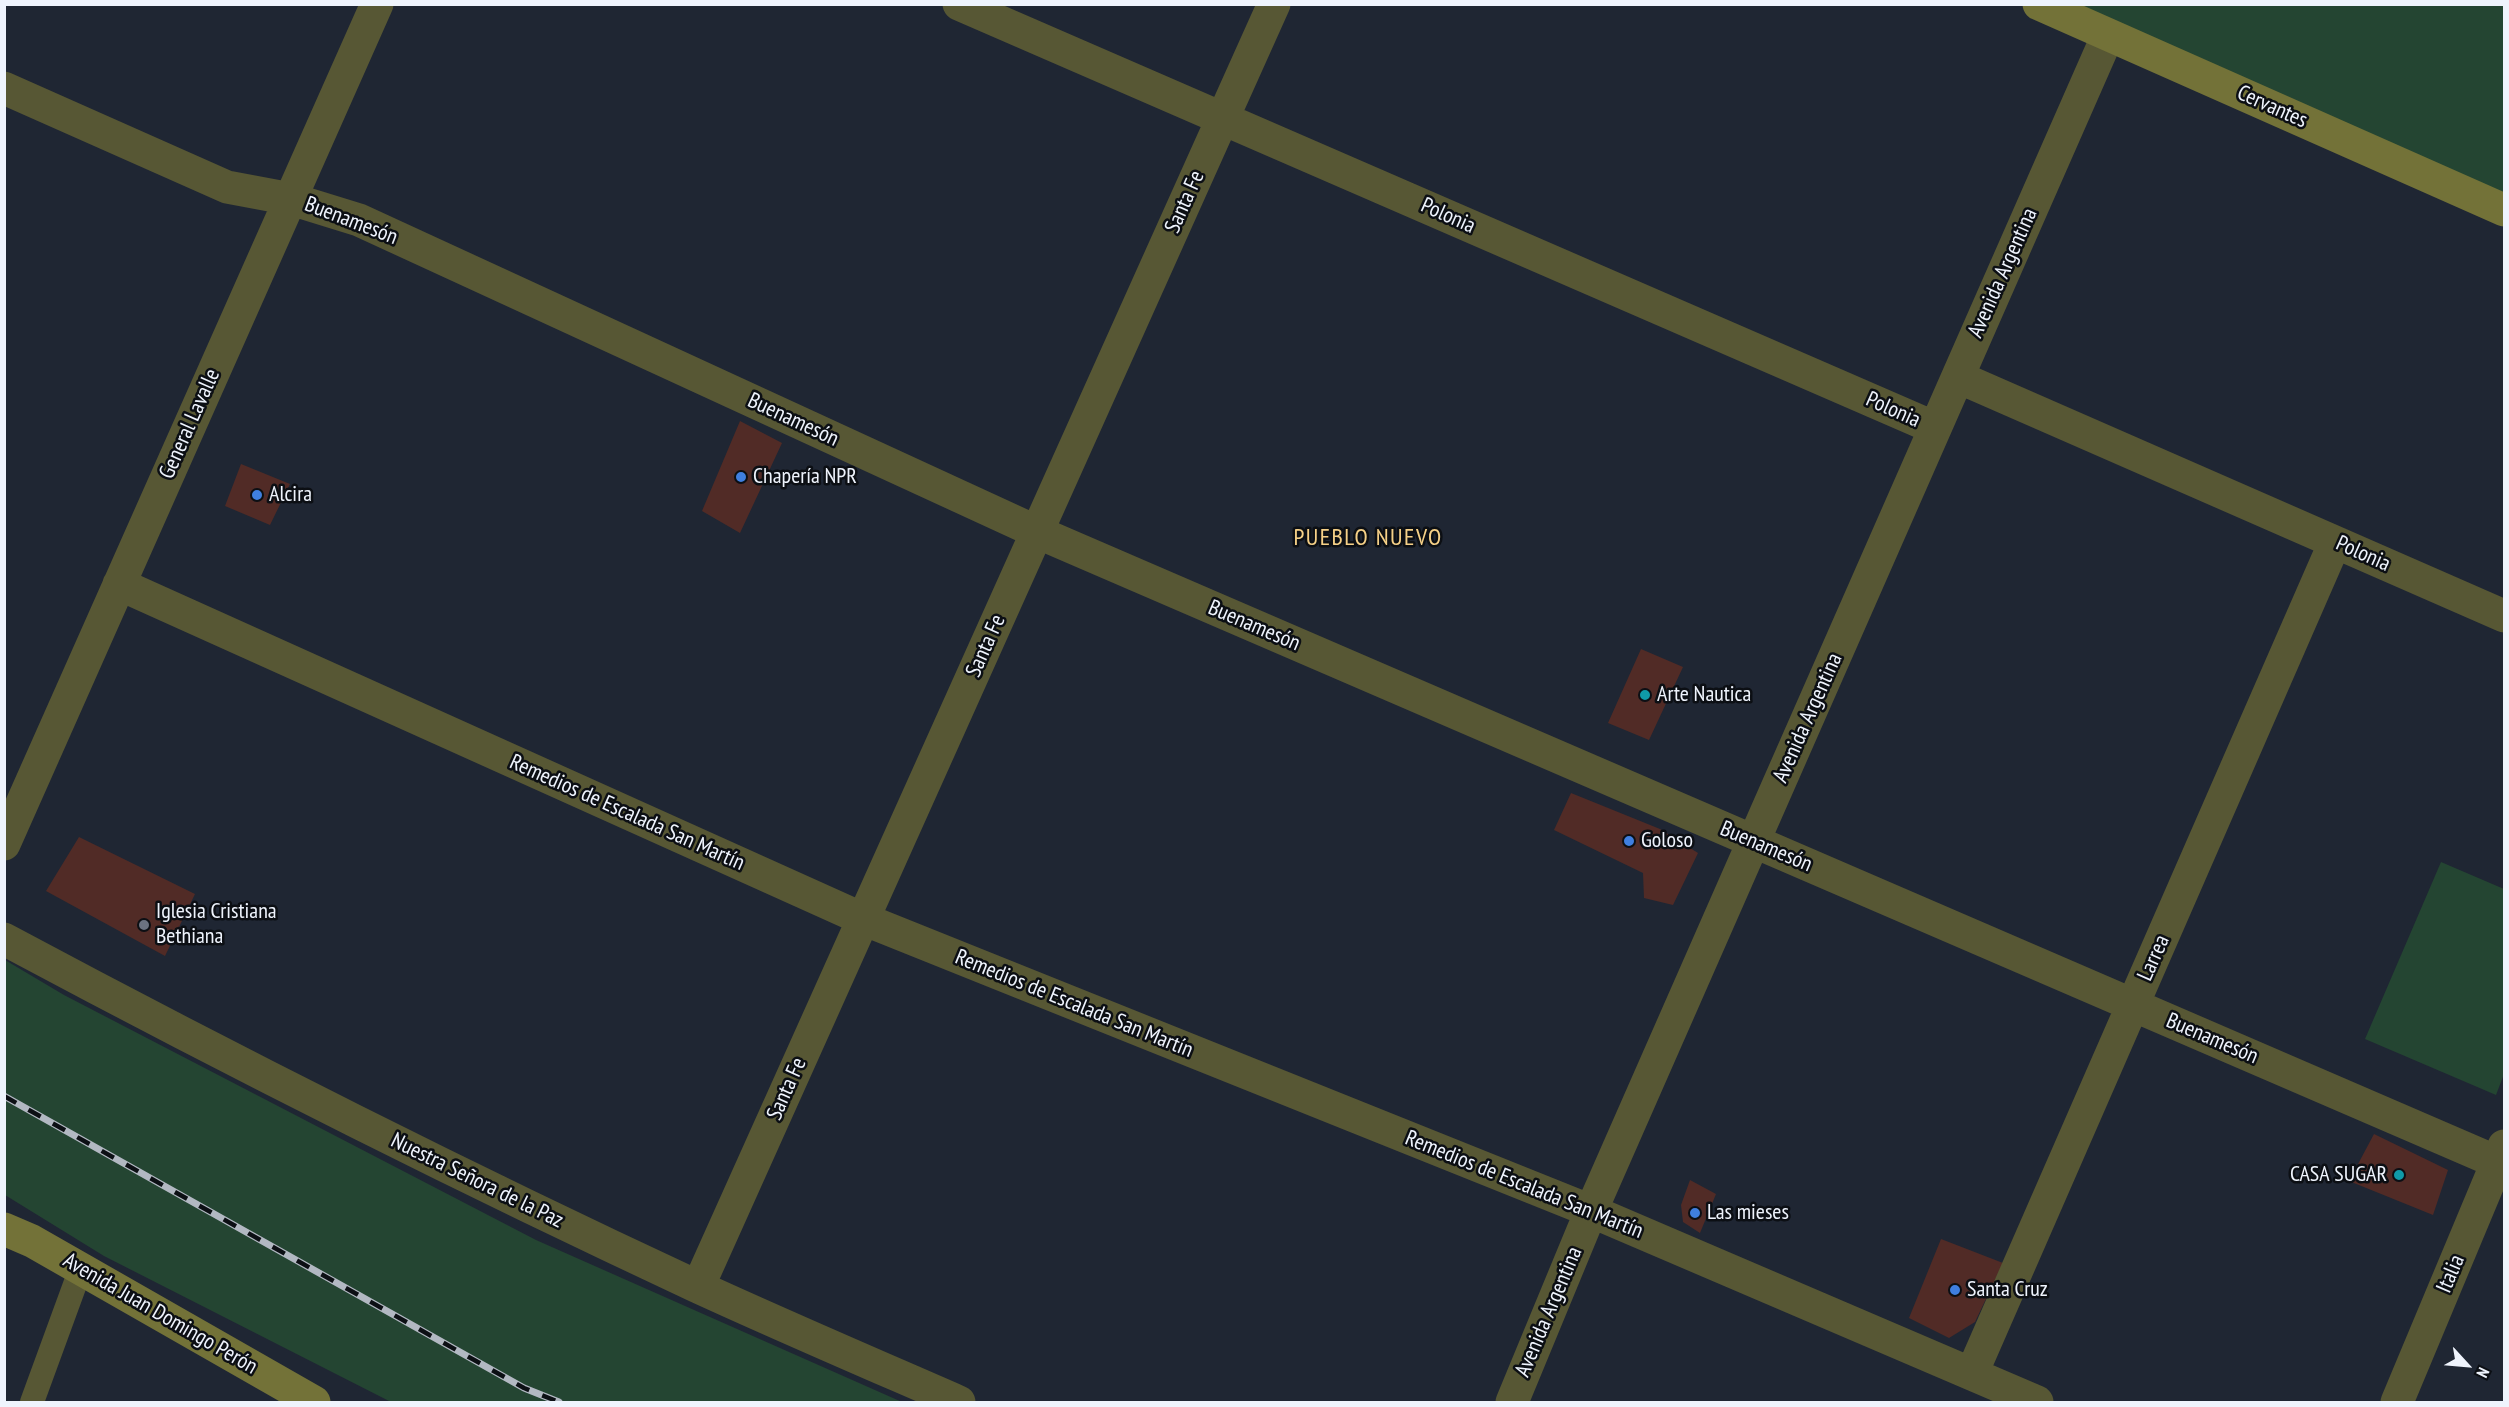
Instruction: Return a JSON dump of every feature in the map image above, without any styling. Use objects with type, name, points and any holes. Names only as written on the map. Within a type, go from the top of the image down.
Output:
[{"type":"main road","name":"Cervantes","points":[[2039,4],[2505,210]]},
{"type":"main road","name":"Avenida Juan Domingo Perón","points":[[4,1228],[81,1268],[314,1402]]},
{"type":"street","name":"General Lavalle","points":[[4,844],[377,4]]},
{"type":"street","name":"Polonia","points":[[959,4],[1935,428]]},
{"type":"street","name":"Santa Fe","points":[[698,1287],[1274,4]]},
{"type":"street","name":"Avenida Argentina","points":[[1512,1402],[1591,1211],[2108,35]]},
{"type":"street","name":"Buenamesón","points":[[4,88],[227,186],[291,199],[359,220],[1037,532],[2133,1005],[2502,1158]]},
{"type":"street","name":"Polonia","points":[[1958,377],[2505,616]]},
{"type":"street","name":"Larrea","points":[[1972,1373],[2335,542]]},
{"type":"street","name":"Remedios de Escalada San Martín","points":[[119,584],[863,919],[1591,1211],[2037,1402]]},
{"type":"street","name":"Nuestra Señora de la Paz","points":[[4,939],[235,1061],[466,1177],[698,1287],[959,1402]]},
{"type":"street","name":"Italia","points":[[2397,1402],[2502,1158]]},
{"type":"lane","points":[[32,1402],[81,1268]]},
{"type":"green space","points":[[2039,5],[2504,5],[2504,210]]},
{"type":"green space","points":[[2441,862],[2504,889],[2504,1074],[2496,1095],[2365,1039]]},
{"type":"green space","points":[[5,960],[64,995],[536,1240],[902,1402],[391,1402],[104,1256],[5,1195]]},
{"type":"building","name":"Chapería NPR","points":[[740,421],[782,443],[740,533],[702,511]]},
{"type":"building","name":"Alcira","points":[[241,464],[290,484],[270,525],[225,506]]},
{"type":"building","name":"Arte Nautica","points":[[1641,649],[1683,667],[1649,740],[1608,723]]},
{"type":"building","name":"Goloso","points":[[1571,793],[1660,829],[1698,853],[1673,905],[1644,898],[1643,873],[1554,830]]},
{"type":"building","name":"Iglesia Cristiana Bethiana","points":[[79,837],[195,894],[165,956],[46,891]]},
{"type":"building","name":"CASA SUGAR","points":[[2374,1134],[2448,1170],[2433,1215],[2349,1181]]},
{"type":"building","name":"Las mieses","points":[[1690,1180],[1716,1194],[1700,1233],[1683,1222],[1681,1205]]},
{"type":"building","name":"Santa Cruz","points":[[1941,1239],[2003,1263],[1975,1322],[1949,1338],[1909,1318]]},
{"type":"railway","points":[[4,1096],[524,1388],[559,1402]]},
{"type":"place","name":"Chapería NPR","points":[[741,477]]},
{"type":"place","name":"Alcira","points":[[257,495]]},
{"type":"place","name":"Arte Nautica","points":[[1645,695]]},
{"type":"place","name":"Goloso","points":[[1629,841]]},
{"type":"place","name":"Iglesia Cristiana Bethiana","points":[[144,925]]},
{"type":"place","name":"CASA SUGAR","points":[[2399,1175]]},
{"type":"place","name":"Las mieses","points":[[1695,1213]]},
{"type":"place","name":"Santa Cruz","points":[[1955,1290]]},
{"type":"district","name":"PUEBLO NUEVO","points":[[1368,538]]}]
